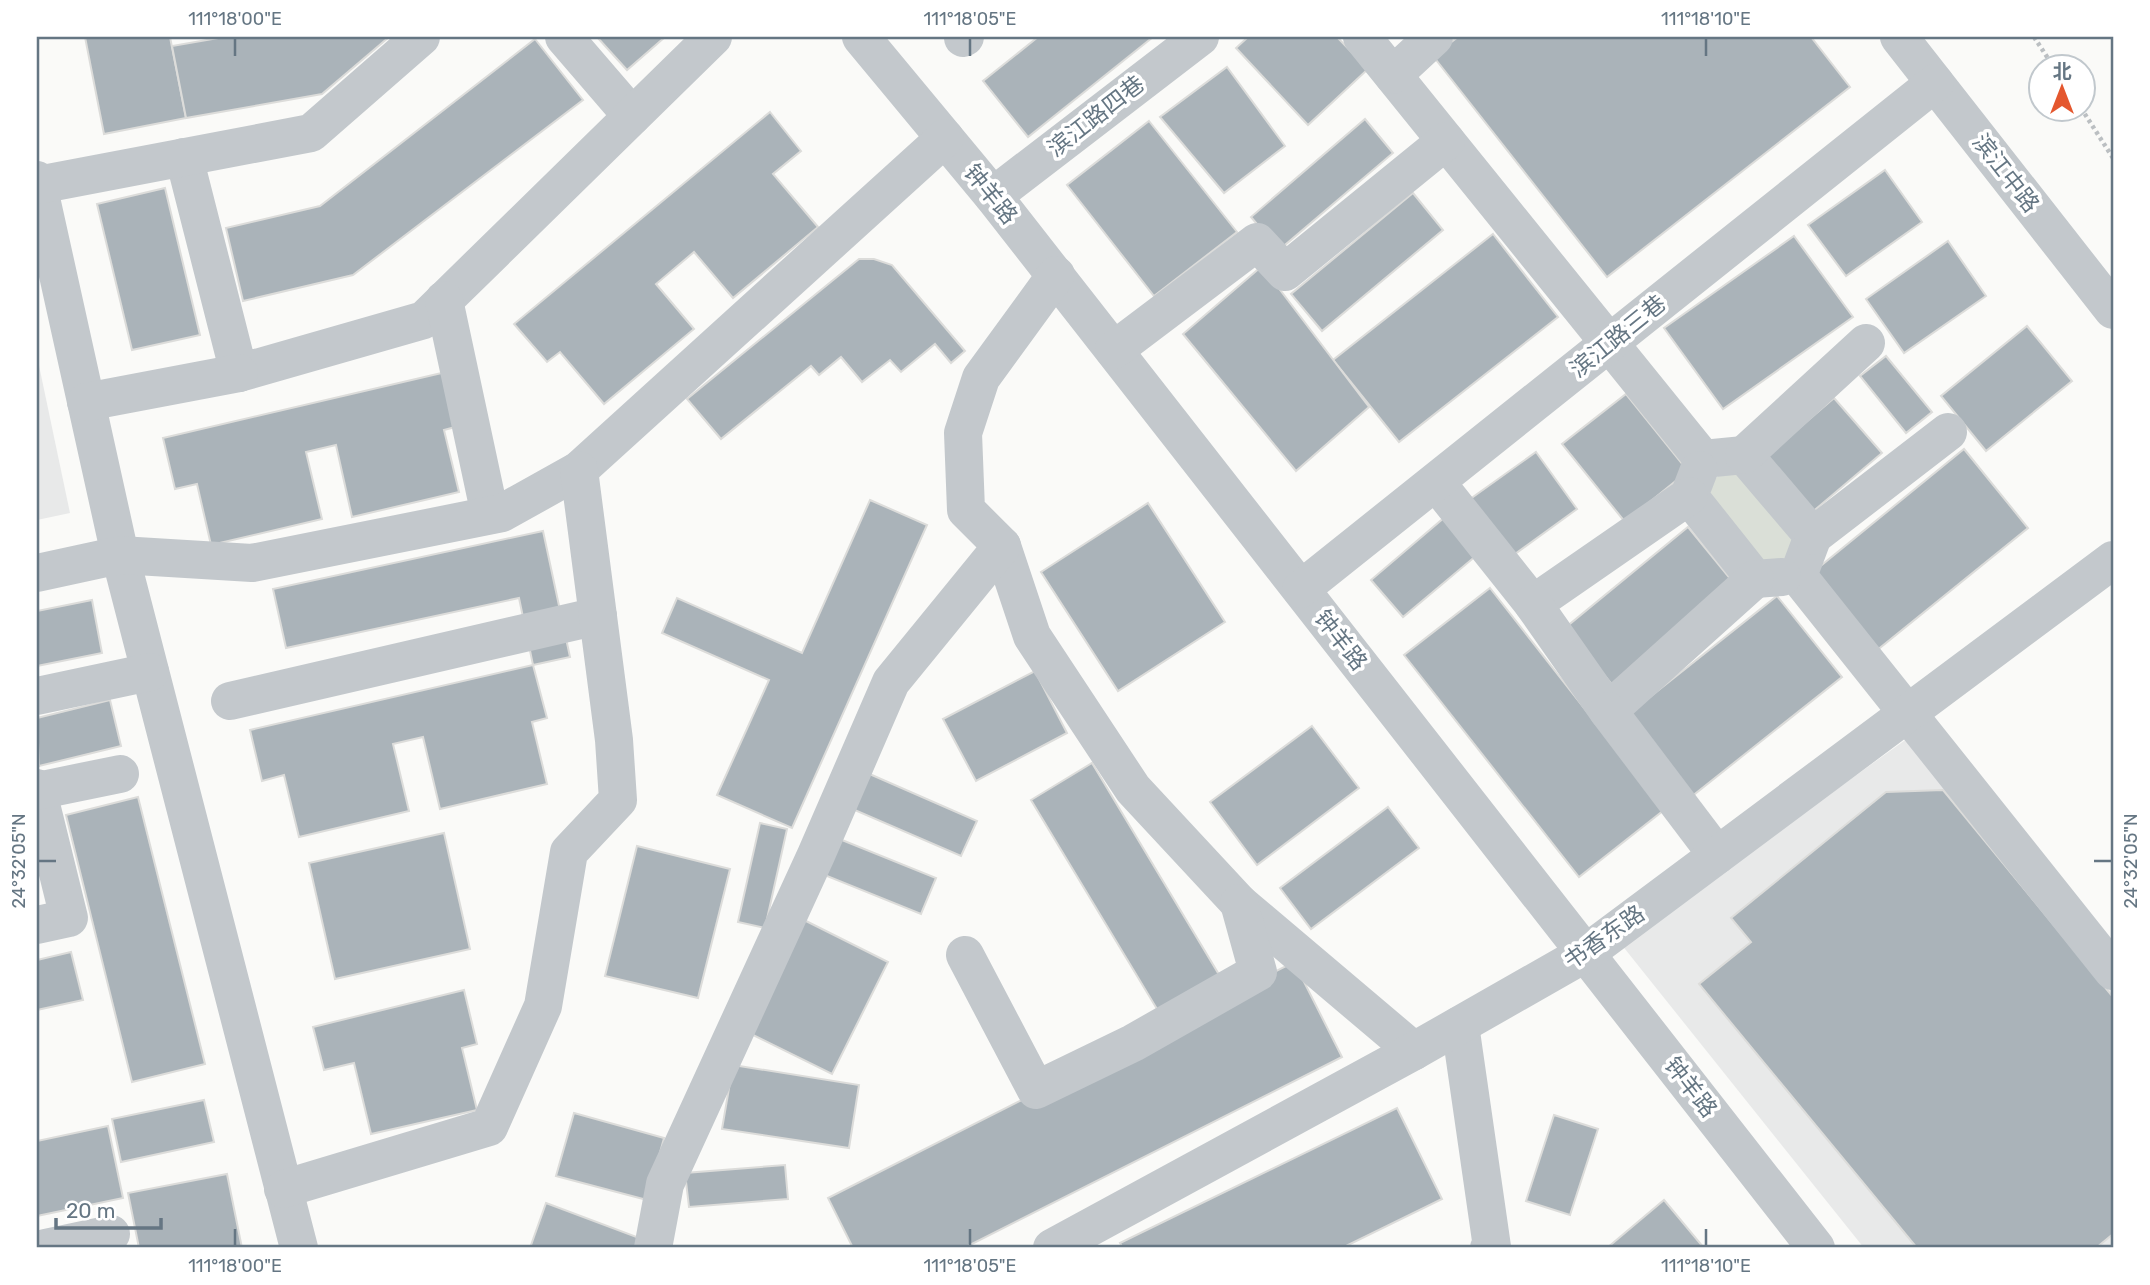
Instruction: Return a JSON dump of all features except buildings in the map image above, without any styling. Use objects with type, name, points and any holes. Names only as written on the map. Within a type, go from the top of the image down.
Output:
[{"type":"street","points":[[299,1248],[120,555],[37,182],[311,133],[421,37]]},
{"type":"street","points":[[564,37],[632,116]]},
{"type":"street","points":[[86,402],[239,373],[424,320],[713,37]]},
{"type":"street","name":"钟羊路","points":[[861,37],[1056,275],[1816,1248]]},
{"type":"street","name":"滨江路四巷","points":[[993,196],[1199,37]]},
{"type":"street","points":[[1362,37],[1703,459]]},
{"type":"street","points":[[1393,75],[1434,37]]},
{"type":"street","name":"滨江中路","points":[[1899,37],[2113,310]]},
{"type":"street","name":"滨江路三巷","points":[[1301,589],[1935,83]]},
{"type":"street","points":[[37,573],[120,555],[252,563],[502,513],[579,470],[946,138]]},
{"type":"street","points":[[1114,350],[1257,242],[1285,272],[1446,141]]},
{"type":"street","points":[[184,157],[239,373]]},
{"type":"street","points":[[1056,275],[981,377],[964,433],[966,510],[1002,546],[1032,636],[1133,789],[1240,903],[1414,1051]]},
{"type":"street","points":[[444,300],[490,515]]},
{"type":"street","points":[[1703,459],[1744,454],[1866,343]]},
{"type":"street","points":[[1798,576],[1813,536],[1948,432]]},
{"type":"street","points":[[1744,454],[1813,536]]},
{"type":"street","points":[[1533,604],[1689,496],[1703,459]]},
{"type":"street","points":[[283,1189],[489,1128],[543,1006],[569,852],[618,800],[614,740],[579,470]]},
{"type":"street","points":[[1436,482],[1533,604],[1608,710],[1717,855]]},
{"type":"street","points":[[1689,496],[1755,579]]},
{"type":"street","points":[[653,1248],[665,1184],[816,855],[891,682],[1002,546]]},
{"type":"street","name":"书香东路","points":[[1052,1248],[1414,1051],[1586,953],[2113,560]]},
{"type":"street","points":[[1608,710],[1755,579],[1798,576]]},
{"type":"street","points":[[1798,576],[2113,971]]},
{"type":"street","points":[[230,701],[598,616]]},
{"type":"street","points":[[37,696],[150,672]]},
{"type":"street","points":[[37,925],[69,918],[37,790],[120,774]]},
{"type":"street","points":[[965,956],[1036,1090],[1133,1043],[1258,972],[1240,903]]},
{"type":"street","points":[[1460,1025],[1492,1247],[1489,1248]]},
{"type":"street","points":[[44,1248],[111,1234]]},
{"type":"path","points":[[2034,37],[2044,52]]},
{"type":"path","points":[[2090,122],[2113,158]]},
{"type":"shaded area","points":[[37,356],[70,513],[37,520]]},
{"type":"shaded area","points":[[1733,465],[1798,533],[1781,565],[1765,565],[1737,541],[1706,485]]},
{"type":"shaded area","points":[[1915,733],[2113,977],[2113,1248],[1864,1248],[1621,944]]}]
